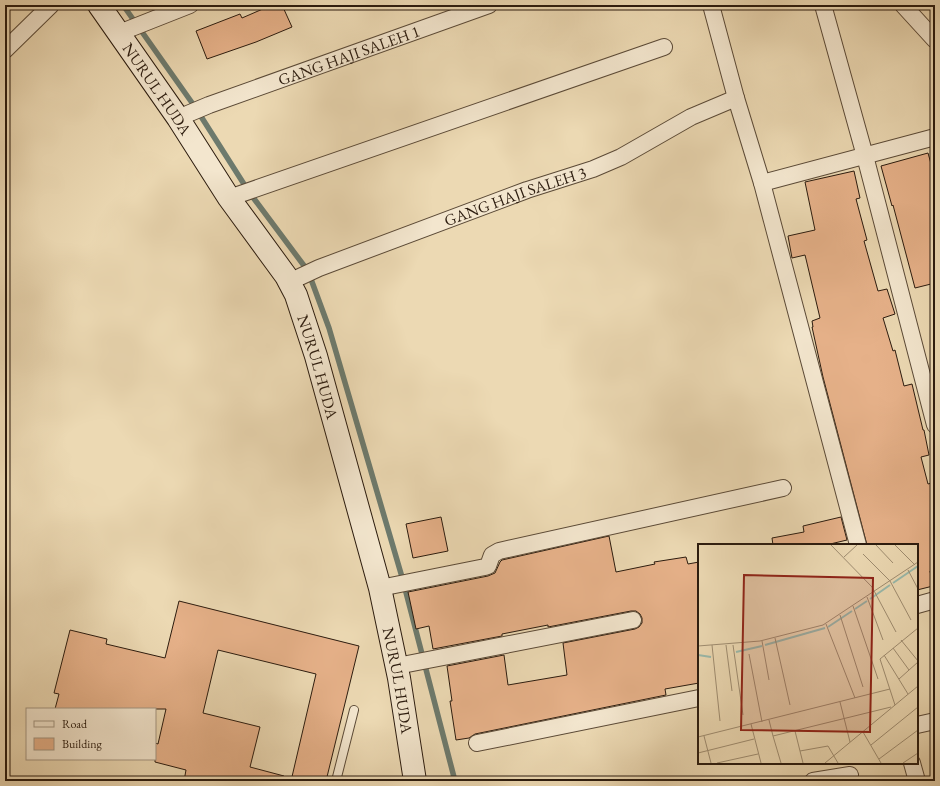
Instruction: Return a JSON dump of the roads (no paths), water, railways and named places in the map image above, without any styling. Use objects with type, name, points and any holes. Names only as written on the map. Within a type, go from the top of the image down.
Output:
[{"type":"street","points":[[5,50],[51,5]]},
{"type":"street","name":"NURUL HUDA","points":[[99,5],[123,32],[185,115],[235,196],[294,280],[296,295],[386,587],[401,666],[415,781]]},
{"type":"street","points":[[123,32],[190,5]]},
{"type":"street","name":"GANG HAJI SALEH 1","points":[[185,115],[209,105],[489,5]]},
{"type":"street","points":[[711,5],[736,98],[762,183],[858,544]]},
{"type":"street","points":[[823,5],[865,156],[935,425]]},
{"type":"street","points":[[903,5],[935,40]]},
{"type":"street","points":[[235,196],[664,47]]},
{"type":"street","name":"GANG HAJI SALEH 3","points":[[294,280],[319,268],[527,190],[593,169],[621,157],[691,117],[736,98]]},
{"type":"street","points":[[762,183],[935,137]]},
{"type":"street","points":[[386,587],[485,567],[488,566],[492,555],[499,551],[783,488]]},
{"type":"street","points":[[918,605],[935,600]]},
{"type":"street","points":[[401,666],[633,620]]},
{"type":"street","points":[[477,743],[698,698]]},
{"type":"street","points":[[918,725],[935,721]]},
{"type":"street","points":[[912,764],[917,781]]},
{"type":"street","points":[[813,781],[850,775]]},
{"type":"lane","points":[[336,781],[354,710]]},
{"type":"waterway","points":[[123,5],[195,107],[249,192],[308,271],[329,328],[402,577],[455,781]]}]
